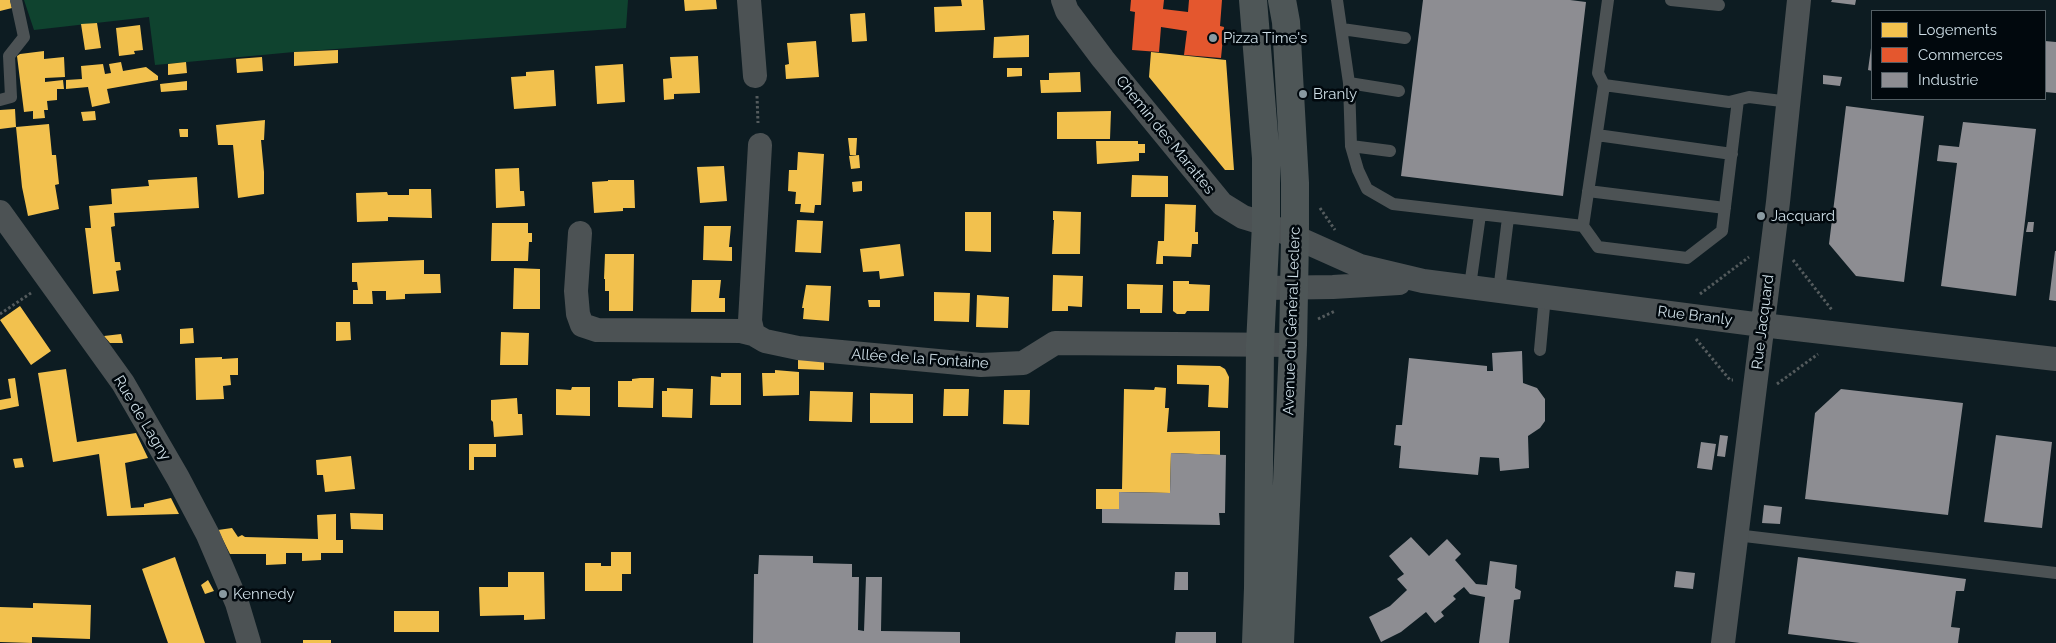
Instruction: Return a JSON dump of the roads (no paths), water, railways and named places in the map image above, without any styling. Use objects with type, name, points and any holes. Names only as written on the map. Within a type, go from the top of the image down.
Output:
[{"type":"main road","name":"Avenue du Général Leclerc","points":[[1253,0],[1266,158],[1264,288],[1260,345],[1256,643]]},
{"type":"main road","name":"Avenue du Général Leclerc","points":[[1280,643],[1295,239],[1295,183],[1289,69],[1286,22],[1282,0]]},
{"type":"street","points":[[749,0],[755,76]]},
{"type":"street","name":"Chemin des Marattes","points":[[1063,0],[1067,11],[1103,59],[1222,204],[1243,217],[1266,224],[1295,239]]},
{"type":"street","name":"Rue Jacquard","points":[[1722,643],[1790,102],[1799,0]]},
{"type":"street","points":[[753,334],[750,321],[760,145]]},
{"type":"street","name":"Rue de Lagny","points":[[0,212],[123,383],[178,478],[208,535],[238,602],[249,643]]},
{"type":"street","name":"Allée de la Fontaine","points":[[580,233],[576,291],[578,314],[582,325],[597,330],[741,331],[753,334],[765,341],[798,348],[981,365],[1023,363],[1055,343],[1260,345],[1293,333]]},
{"type":"street","name":"Rue Branly","points":[[1295,239],[1360,266],[1423,281],[1762,325],[2056,359]]},
{"type":"street","name":"Rue Branly","points":[[1264,288],[1333,287],[1423,281]]},
{"type":"lane","points":[[0,100],[11,97],[9,56],[24,37],[16,0]]},
{"type":"lane","points":[[1337,0],[1349,83],[1351,146],[1358,170],[1367,189],[1393,204],[1583,226]]},
{"type":"lane","points":[[1608,0],[1598,73],[1604,85],[1583,226],[1598,247],[1687,258],[1722,231],[1738,100]]},
{"type":"lane","points":[[1671,0],[1719,5]]},
{"type":"lane","points":[[1342,29],[1405,38]]},
{"type":"lane","points":[[1349,83],[1399,91]]},
{"type":"lane","points":[[1604,85],[1728,102],[1749,97],[1790,102]]},
{"type":"lane","points":[[1597,135],[1732,154]]},
{"type":"lane","points":[[1351,146],[1390,151]]},
{"type":"lane","points":[[1588,191],[1725,208]]},
{"type":"lane","points":[[1470,286],[1480,215]]},
{"type":"lane","points":[[1500,290],[1508,218]]},
{"type":"lane","points":[[1540,350],[1545,296]]},
{"type":"lane","points":[[1736,535],[2056,573]]},
{"type":"place","name":"Pizza Time's","points":[[1213,38]]},
{"type":"place","name":"Branly","points":[[1303,94]]},
{"type":"place","name":"Jacquard","points":[[1761,216]]},
{"type":"place","name":"Kennedy","points":[[223,594]]}]
